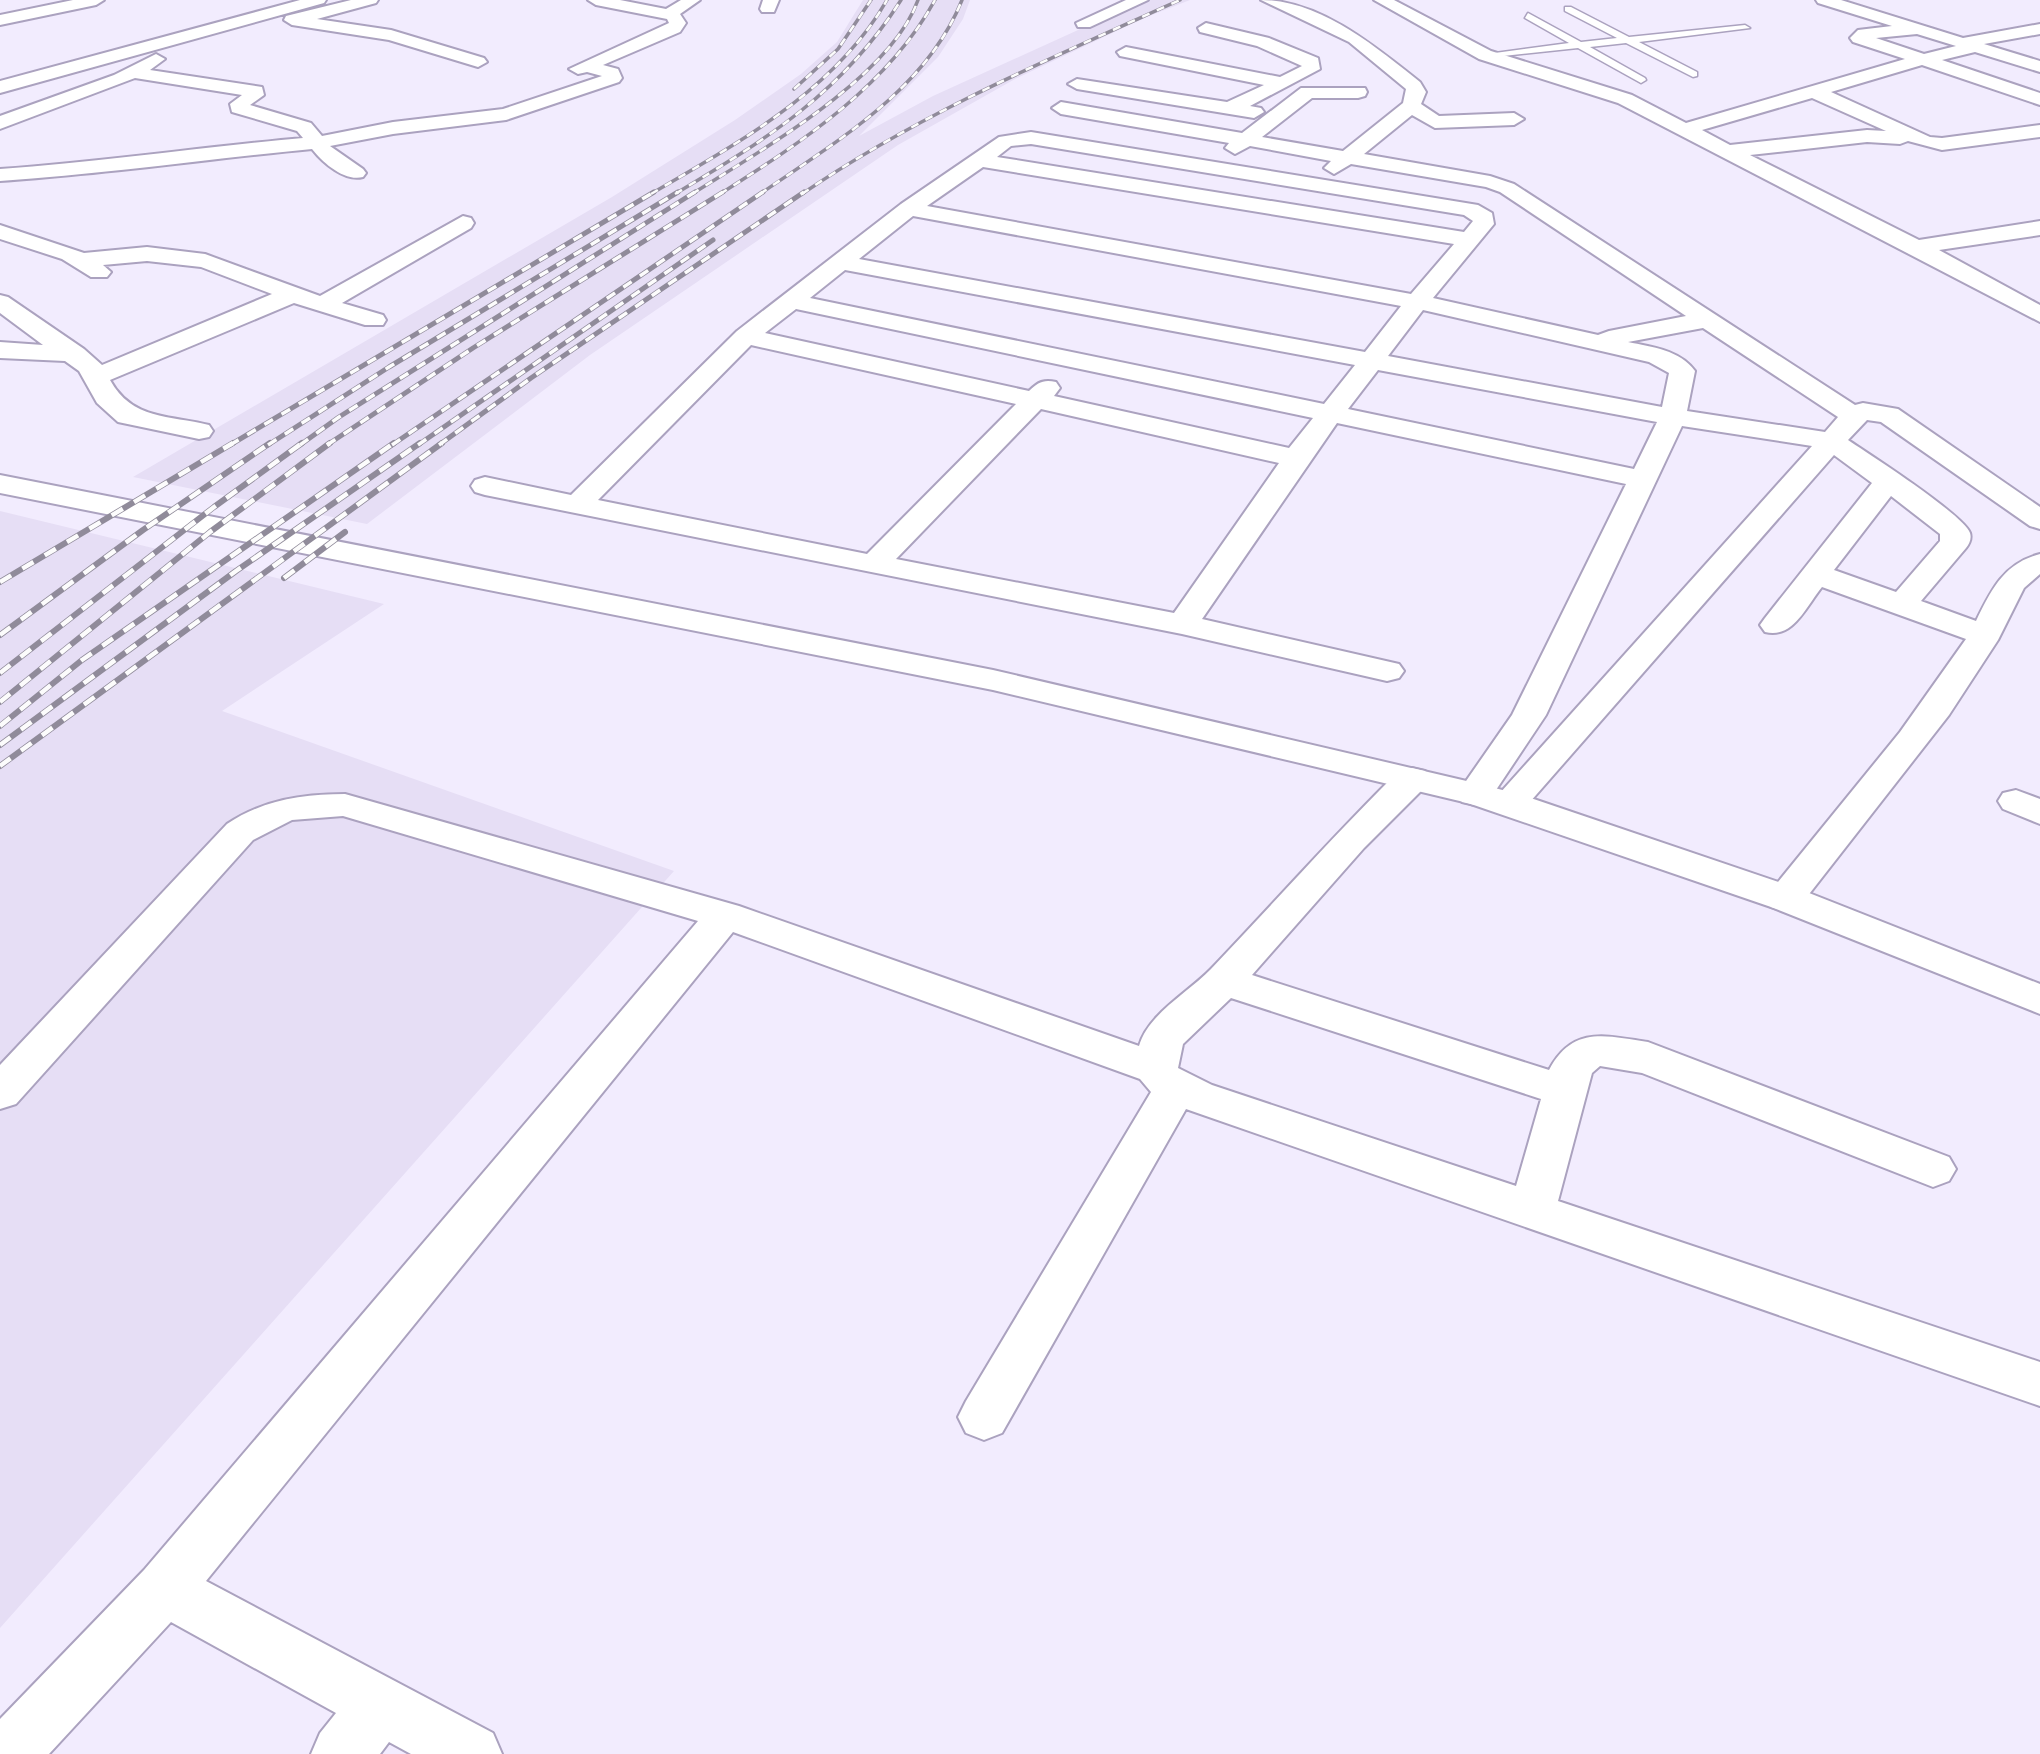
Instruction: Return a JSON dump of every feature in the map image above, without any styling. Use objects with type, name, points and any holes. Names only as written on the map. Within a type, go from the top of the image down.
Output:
[{"type":"main road","points":[[0,12],[57,0]]},
{"type":"main road","points":[[0,20],[96,0]]},
{"type":"main road","points":[[0,71],[276,0]]},
{"type":"main road","points":[[0,87],[318,0]]},
{"type":"main road","points":[[224,25],[258,27],[370,0]]},
{"type":"main road","points":[[563,74],[674,28],[678,23],[671,15],[596,0]]},
{"type":"main road","points":[[671,15],[692,0]]},
{"type":"main road","points":[[1084,23],[1140,0]]},
{"type":"main road","points":[[1269,0],[1364,44],[1414,86],[1416,98],[1411,106],[1317,183]]},
{"type":"main road","points":[[1382,0],[1485,55],[1601,89],[1685,129],[1916,247],[2040,315]]},
{"type":"main road","points":[[1824,0],[2040,67]]},
{"type":"main road","points":[[292,20],[391,35],[478,62]]},
{"type":"main road","points":[[1206,28],[1248,37],[1312,62],[1311,69],[1230,108]]},
{"type":"main road","points":[[1921,29],[1864,34],[1859,38],[2040,99]]},
{"type":"main road","points":[[1685,129],[1969,45],[2040,29]]},
{"type":"main road","points":[[0,123],[69,100],[135,73],[187,34]]},
{"type":"main road","points":[[1419,39],[1446,36]]},
{"type":"main road","points":[[1128,92],[1248,37]]},
{"type":"main road","points":[[1364,44],[1392,41]]},
{"type":"main road","points":[[1126,52],[1282,83]]},
{"type":"main road","points":[[6,168],[78,172],[196,154],[317,143],[393,128],[516,113],[613,78],[612,73],[587,66]]},
{"type":"main road","points":[[135,73],[255,91],[258,93],[256,96],[239,104],[239,108],[304,127],[327,155],[356,173]]},
{"type":"main road","points":[[1077,85],[1279,115]]},
{"type":"main road","points":[[1178,192],[1308,92],[1358,92]]},
{"type":"main road","points":[[1815,92],[1916,139]]},
{"type":"main road","points":[[1411,106],[1435,122],[1514,119]]},
{"type":"main road","points":[[1061,108],[1347,157],[1487,174],[1854,416]]},
{"type":"main road","points":[[1728,151],[1867,136],[1916,139],[1942,144],[2040,131]]},
{"type":"main road","points":[[577,505],[746,336],[909,209],[1006,141],[1031,138],[1317,183],[1480,214],[1533,206]]},
{"type":"main road","points":[[980,160],[1471,240]]},
{"type":"main road","points":[[909,209],[1417,302],[1657,356],[1673,363],[1682,371],[1673,417],[1530,715],[1475,794]]},
{"type":"main road","points":[[1182,624],[1296,457],[1417,302],[1483,224],[1484,218],[1480,214]]},
{"type":"main road","points":[[322,305],[463,223]]},
{"type":"main road","points":[[1916,247],[2040,228]]},
{"type":"main road","points":[[0,233],[79,260],[107,277]]},
{"type":"main road","points":[[79,260],[147,254],[205,261],[322,305],[374,320]]},
{"type":"main road","points":[[840,262],[1673,417],[1832,441],[1945,522],[1955,533],[1955,542],[1901,606]]},
{"type":"main road","points":[[96,377],[294,294]]},
{"type":"main road","points":[[792,301],[1643,479]]},
{"type":"main road","points":[[0,302],[75,354],[96,377],[106,397],[127,416],[199,431]]},
{"type":"main road","points":[[1593,341],[1707,320]]},
{"type":"main road","points":[[746,336],[1034,402],[1296,457]]},
{"type":"main road","points":[[0,350],[75,354]]},
{"type":"main road","points":[[874,564],[1072,360]]},
{"type":"main road","points":[[1509,803],[1854,416],[1863,411],[1889,415],[2040,520]]},
{"type":"main road","points":[[1776,625],[1887,481]]},
{"type":"main road","points":[[0,484],[993,680],[1475,794],[1509,803],[1785,898],[2040,1000]]},
{"type":"main road","points":[[485,486],[1182,624],[1387,671]]},
{"type":"main road","points":[[1785,898],[1959,677],[1985,635],[2017,573],[2037,566]]},
{"type":"main road","points":[[1815,574],[1985,635]]},
{"type":"main road","points":[[984,1417],[1166,1078],[1163,1038],[1224,981],[1351,840],[1412,779]]},
{"type":"main road","points":[[0,1093],[240,832],[262,816],[292,807],[345,805],[725,915],[1532,1212],[2040,1384]]},
{"type":"main road","points":[[8,1754],[164,1589],[725,915]]},
{"type":"main road","points":[[1224,981],[1565,1091]]},
{"type":"main road","points":[[1532,1212],[1571,1069],[1580,1057],[1596,1050],[1619,1051],[1648,1058],[1933,1169]]},
{"type":"main road","points":[[164,1589],[472,1754]]},
{"type":"main road","points":[[341,1754],[381,1705]]},
{"type":"lane","points":[[1568,9],[1693,74]]},
{"type":"lane","points":[[1528,16],[1641,80]]},
{"type":"lane","points":[[1485,55],[1745,29]]},
{"type":"shaded area","points":[[863,0],[970,0],[963,19],[938,57],[859,136],[933,96],[1133,5],[1146,0],[1190,0],[1144,18],[1015,79],[898,145],[590,355],[367,524],[133,477],[612,197],[735,120],[801,74],[837,42]]},
{"type":"shaded area","points":[[0,511],[384,604],[222,711],[674,871],[0,1628]]},
{"type":"railway","points":[[794,89],[838,49],[871,0]]},
{"type":"railway","points":[[651,194],[751,134],[813,88],[866,32],[887,0]]},
{"type":"railway","points":[[675,194],[741,154],[828,88],[854,62],[901,0]]},
{"type":"railway","points":[[692,194],[786,134],[853,84],[881,57],[903,29],[918,0]]},
{"type":"railway","points":[[720,194],[782,154],[841,110],[893,59],[916,31],[935,0]]},
{"type":"railway","points":[[760,194],[848,133],[903,87],[926,61],[946,32],[962,0]]},
{"type":"railway","points":[[802,194],[892,138],[939,113],[1180,0]]},
{"type":"railway","points":[[230,445],[654,192]]},
{"type":"railway","points":[[268,445],[389,367],[678,192]]},
{"type":"railway","points":[[300,445],[339,417],[695,192]]},
{"type":"railway","points":[[330,443],[473,348],[723,192]]},
{"type":"railway","points":[[392,445],[763,192]]},
{"type":"railway","points":[[439,445],[531,378],[804,192]]},
{"type":"railway","points":[[418,445],[713,240]]},
{"type":"railway","points":[[0,582],[233,443]]},
{"type":"railway","points":[[0,635],[143,530],[270,443]]},
{"type":"railway","points":[[0,673],[214,507],[302,443]]},
{"type":"railway","points":[[0,702],[210,532],[330,443]]},
{"type":"railway","points":[[0,726],[82,660],[394,443]]},
{"type":"railway","points":[[0,745],[236,571],[420,443]]},
{"type":"railway","points":[[0,766],[442,443]]},
{"type":"railway","points":[[284,578],[345,532]]}]
